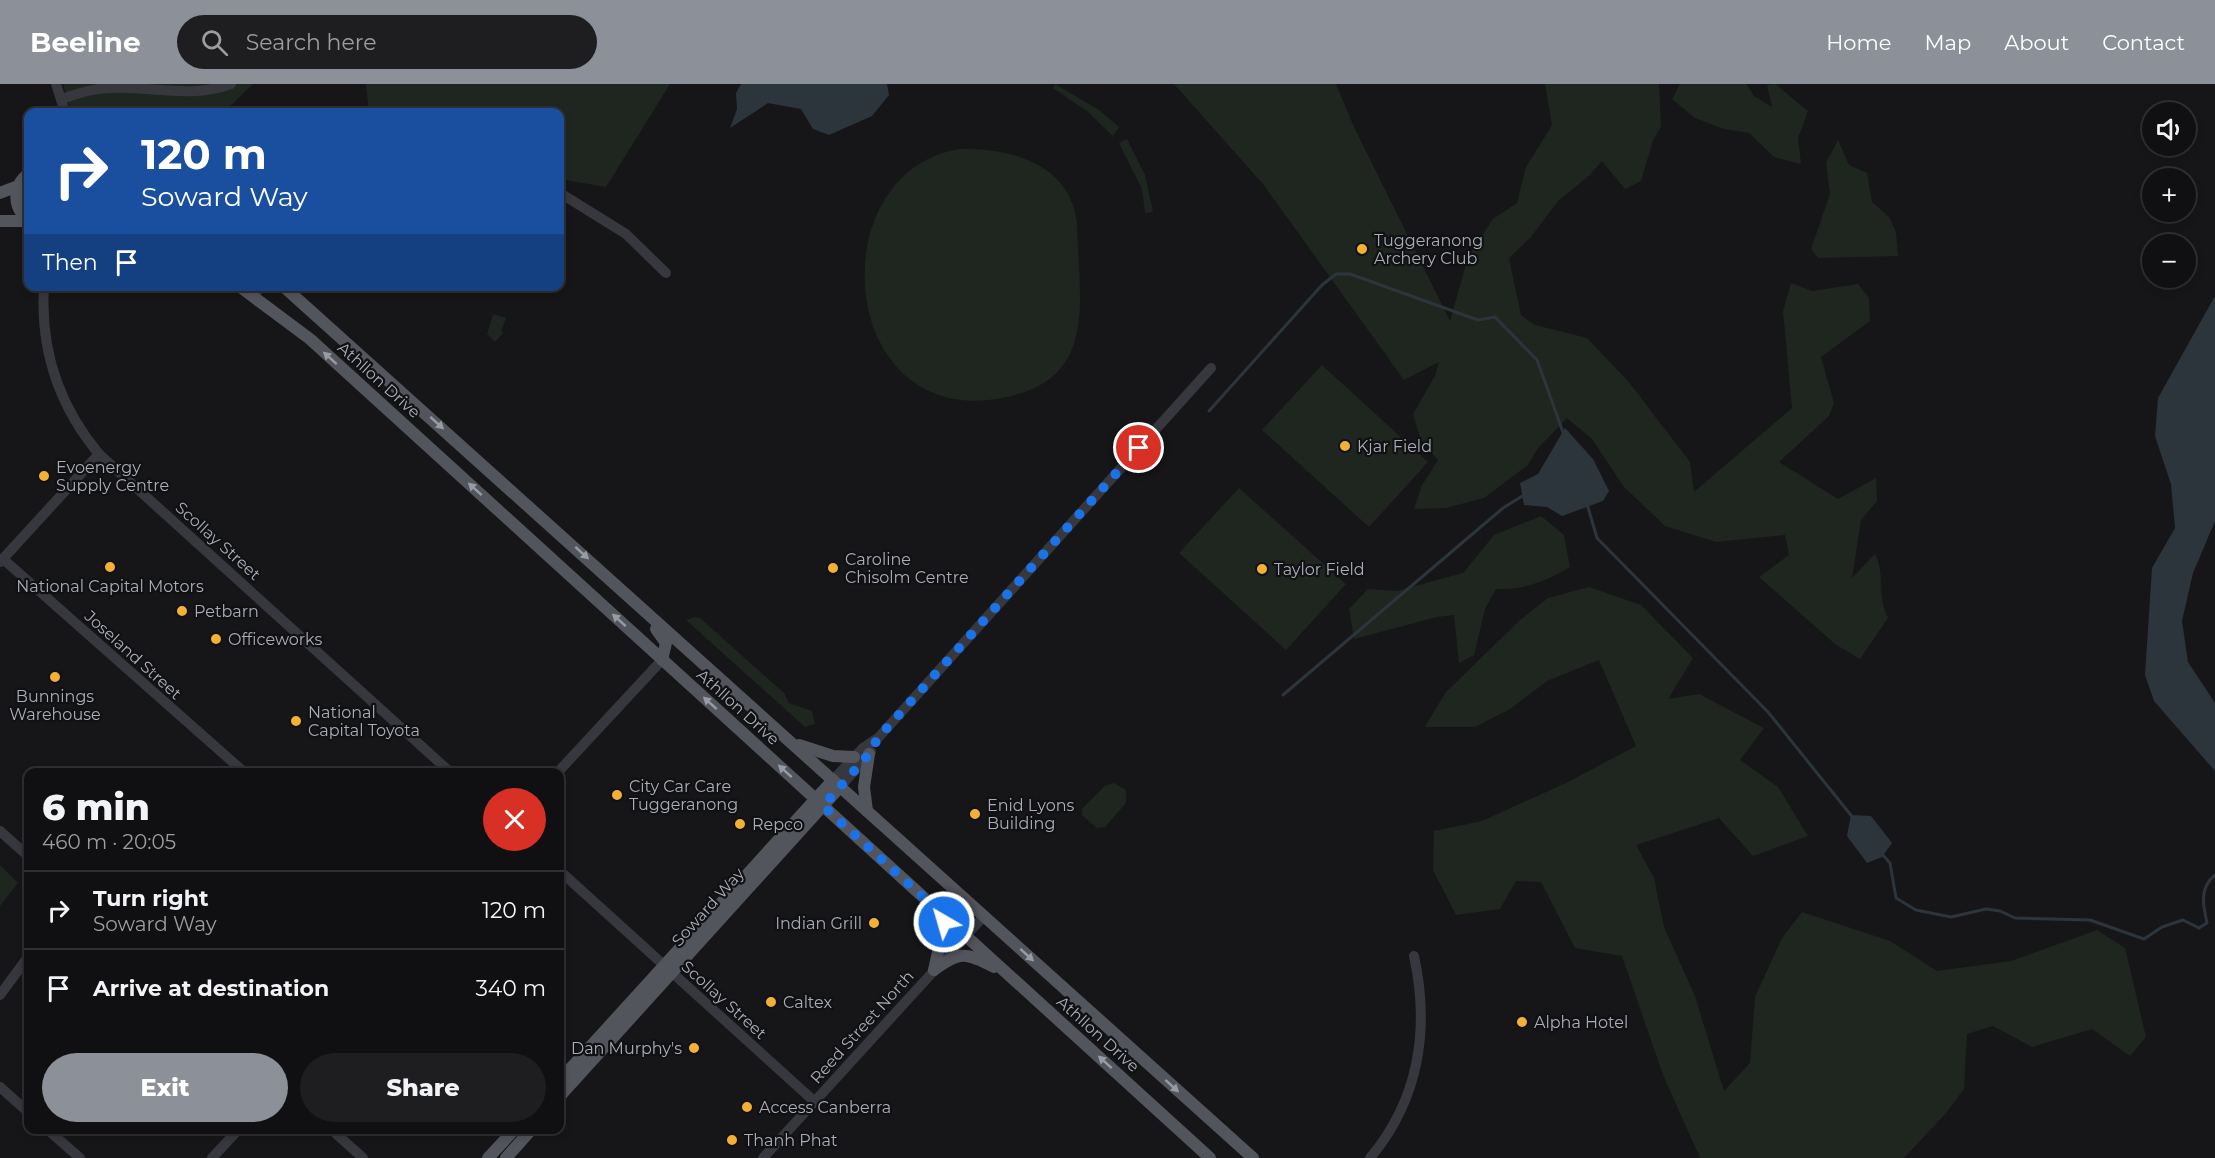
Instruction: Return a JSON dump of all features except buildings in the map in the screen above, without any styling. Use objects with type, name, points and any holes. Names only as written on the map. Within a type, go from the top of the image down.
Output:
[{"type":"main road","points":[[0,193],[18,186],[24,179]]},
{"type":"main road","points":[[18,186],[17,205],[24,215]]},
{"type":"main road","points":[[0,221],[24,220]]},
{"type":"main road","name":"Athllon Drive","points":[[258,291],[1210,1158]]},
{"type":"main road","name":"Athllon Drive","points":[[289,291],[1252,1158]]},
{"type":"main road","points":[[630,597],[664,637],[666,647],[662,660]]},
{"type":"main road","points":[[662,660],[671,651],[683,651],[707,667]]},
{"type":"main road","points":[[792,743],[832,756],[854,758]]},
{"type":"main road","points":[[867,811],[864,787],[869,754]]},
{"type":"main road","name":"Soward Way","points":[[564,1091],[668,970],[837,783]]},
{"type":"main road","points":[[934,970],[944,922],[943,915]]},
{"type":"main road","points":[[934,970],[950,958],[967,955],[1008,974]]},
{"type":"main road","name":"Soward Way","points":[[564,1076],[668,970]]},
{"type":"main road","points":[[488,1158],[510,1134]]},
{"type":"main road","points":[[506,1158],[527,1134]]},
{"type":"street","points":[[56,84],[64,108]]},
{"type":"street","points":[[61,99],[91,90],[111,88],[200,93],[231,84]]},
{"type":"street","points":[[564,195],[626,234],[666,273]]},
{"type":"street","name":"Scollay Street","points":[[44,291],[45,333],[54,376],[74,420],[99,454],[446,768]]},
{"type":"street","name":"Soward Way","points":[[837,783],[854,758],[878,738],[1211,368]]},
{"type":"street","points":[[2,561],[99,454]]},
{"type":"street","name":"Joseland Street","points":[[2,561],[239,768]]},
{"type":"street","points":[[562,768],[662,660]]},
{"type":"street","name":"Soward Way","points":[[837,783],[869,754],[878,738]]},
{"type":"street","points":[[0,831],[24,852]]},
{"type":"street","name":"Scollay Street","points":[[564,876],[814,1102]]},
{"type":"street","name":"Reed Street North","points":[[763,1158],[984,916]]},
{"type":"street","points":[[1370,1158],[1385,1140],[1403,1107],[1419,1059],[1423,1017],[1414,956]]},
{"type":"street","points":[[0,994],[24,962]]},
{"type":"street","points":[[0,1087],[24,1108]]},
{"type":"street","points":[[53,1134],[80,1158]]},
{"type":"street","points":[[212,1158],[234,1134]]},
{"type":"street","points":[[336,1134],[363,1158]]},
{"type":"shaded area","points":[[63,84],[253,84],[228,108],[70,108]]},
{"type":"shaded area","points":[[366,84],[670,84],[606,187],[564,180],[564,108],[369,108]]},
{"type":"shaded area","points":[[741,84],[887,84],[889,95],[872,116],[829,135],[813,129],[801,109],[768,103],[730,128],[737,109],[736,93]]},
{"type":"shaded area","points":[[1055,84],[1099,110],[1119,127],[1113,136],[1088,112],[1053,88]]},
{"type":"shaded area","points":[[1174,84],[1336,84],[1354,127],[1450,321],[1468,257],[1493,219],[1517,203],[1526,167],[1552,125],[1545,84],[1659,84],[1661,127],[1653,140],[1641,181],[1625,189],[1602,161],[1590,175],[1558,201],[1531,237],[1509,258],[1521,315],[1535,325],[1587,338],[1628,381],[1690,462],[1694,492],[1792,408],[1783,311],[1791,283],[1812,291],[1858,284],[1869,298],[1870,321],[1821,357],[1834,403],[1829,416],[1779,462],[1838,499],[1876,478],[1877,501],[1861,520],[1852,578],[1875,554],[1880,570],[1882,601],[1888,618],[1860,659],[1835,644],[1759,577],[1789,555],[1785,535],[1716,542],[1665,526],[1624,487],[1592,439],[1567,418],[1538,448],[1528,465],[1484,498],[1446,508],[1414,509],[1422,485],[1438,460],[1421,441],[1413,414],[1435,376],[1439,362],[1404,380],[1263,184]]},
{"type":"shaded area","points":[[1680,84],[1746,84],[1754,96],[1772,107],[1767,85],[1775,84],[1808,111],[1798,138],[1801,164],[1774,157],[1749,133],[1724,129],[1695,118],[1672,99]]},
{"type":"shaded area","points":[[1127,139],[1145,175],[1153,212],[1145,213],[1142,189],[1119,143]]},
{"type":"shaded area","points":[[1838,140],[1849,165],[1867,173],[1872,202],[1889,217],[1896,232],[1898,256],[1818,258],[1811,249],[1830,194],[1826,163]]},
{"type":"shaded area","points":[[961,149],[980,149],[1018,156],[1051,173],[1063,186],[1072,203],[1077,223],[1080,307],[1077,332],[1070,355],[1056,374],[1034,388],[1002,398],[946,397],[905,375],[878,339],[866,293],[868,245],[884,201],[915,167]]},
{"type":"shaded area","points":[[2215,296],[2215,521],[2193,573],[2182,621],[2188,662],[2215,703],[2215,771],[2154,701],[2145,675],[2152,568],[2175,528],[2171,484],[2155,436],[2158,398]]},
{"type":"shaded area","points":[[493,314],[506,318],[501,331],[504,332],[495,342],[487,334]]},
{"type":"shaded area","name":"Kjar Field","points":[[1322,365],[1428,462],[1369,527],[1262,430]]},
{"type":"shaded area","points":[[1565,428],[1593,459],[1609,491],[1603,501],[1562,516],[1547,507],[1524,505],[1520,483],[1538,474]]},
{"type":"shaded area","name":"Taylor Field","points":[[1239,488],[1346,584],[1286,650],[1179,553]]},
{"type":"shaded area","points":[[1541,516],[1564,535],[1570,567],[1535,584],[1496,589],[1485,609],[1474,655],[1459,663],[1454,615],[1437,617],[1354,639],[1349,609],[1368,589],[1397,591],[1463,573],[1494,535]]},
{"type":"shaded area","points":[[1589,587],[1641,605],[1693,658],[1668,699],[1699,694],[1764,728],[1740,760],[1778,787],[1808,836],[1753,856],[1719,818],[1636,845],[1654,878],[1664,927],[1695,996],[1724,1091],[1750,1063],[1755,997],[1782,938],[1802,912],[1890,941],[1937,971],[2011,961],[2097,930],[2125,948],[2146,1037],[2130,1056],[2092,1029],[2032,1047],[1993,1026],[1967,1034],[1964,1089],[1946,1113],[1904,1158],[1700,1158],[1663,1075],[1622,956],[1575,948],[1541,882],[1516,881],[1500,909],[1456,915],[1433,870],[1434,831],[1482,821],[1566,783],[1636,746],[1599,660],[1547,681],[1510,709],[1475,727],[1425,727],[1445,693],[1520,620],[1548,598]]},
{"type":"shaded area","points":[[700,618],[784,693],[789,703],[812,711],[815,724],[805,727],[686,620]]},
{"type":"shaded area","points":[[1114,783],[1126,790],[1126,803],[1105,827],[1097,828],[1082,815],[1082,809],[1105,786]]},
{"type":"shaded area","points":[[1851,815],[1871,816],[1892,843],[1882,857],[1867,863],[1847,836]]},
{"type":"shaded area","points":[[0,865],[18,883],[0,906]]},
{"type":"waterway","points":[[1209,411],[1322,285],[1336,274],[1350,274],[1478,320],[1495,317],[1537,360],[1564,435]]},
{"type":"waterway","points":[[1283,695],[1503,508],[1524,495]]},
{"type":"waterway","points":[[1587,504],[1597,538],[1768,712],[1854,819]]},
{"type":"waterway","points":[[1882,854],[1890,863],[1896,898],[1916,910],[1951,917],[1986,909],[2000,911],[2015,918],[2090,920],[2144,939],[2162,927],[2183,920],[2199,928],[2207,923],[2203,897],[2206,885],[2215,875]]},
{"type":"place","name":"Tuggeranong Archery Club","points":[[1362,249]]},
{"type":"place","name":"Kjar Field","points":[[1345,446]]},
{"type":"place","name":"Evoenergy Supply Centre","points":[[44,476]]},
{"type":"place","name":"National Capital Motors","points":[[110,567]]},
{"type":"place","name":"Caroline Chisolm Centre","points":[[833,568]]},
{"type":"place","name":"Taylor Field","points":[[1262,569]]},
{"type":"place","name":"Petbarn","points":[[182,611]]},
{"type":"place","name":"Officeworks","points":[[216,639]]},
{"type":"place","name":"Bunnings Warehouse","points":[[55,677]]},
{"type":"place","name":"National Capital Toyota","points":[[296,721]]},
{"type":"place","name":"City Car Care Tuggeranong","points":[[617,795]]},
{"type":"place","name":"Enid Lyons Building","points":[[975,814]]},
{"type":"place","name":"Repco","points":[[740,824]]},
{"type":"place","name":"Indian Grill","points":[[874,923]]},
{"type":"place","name":"Caltex","points":[[771,1002]]},
{"type":"place","name":"Alpha Hotel","points":[[1522,1022]]},
{"type":"place","name":"Dan Murphy's","points":[[694,1048]]},
{"type":"place","name":"Access Canberra","points":[[747,1107]]},
{"type":"place","name":"Thanh Phat","points":[[732,1140]]},
{"type":"route","points":[[944,922],[943,915],[823,806],[869,754],[878,738],[1139,448]]}]
